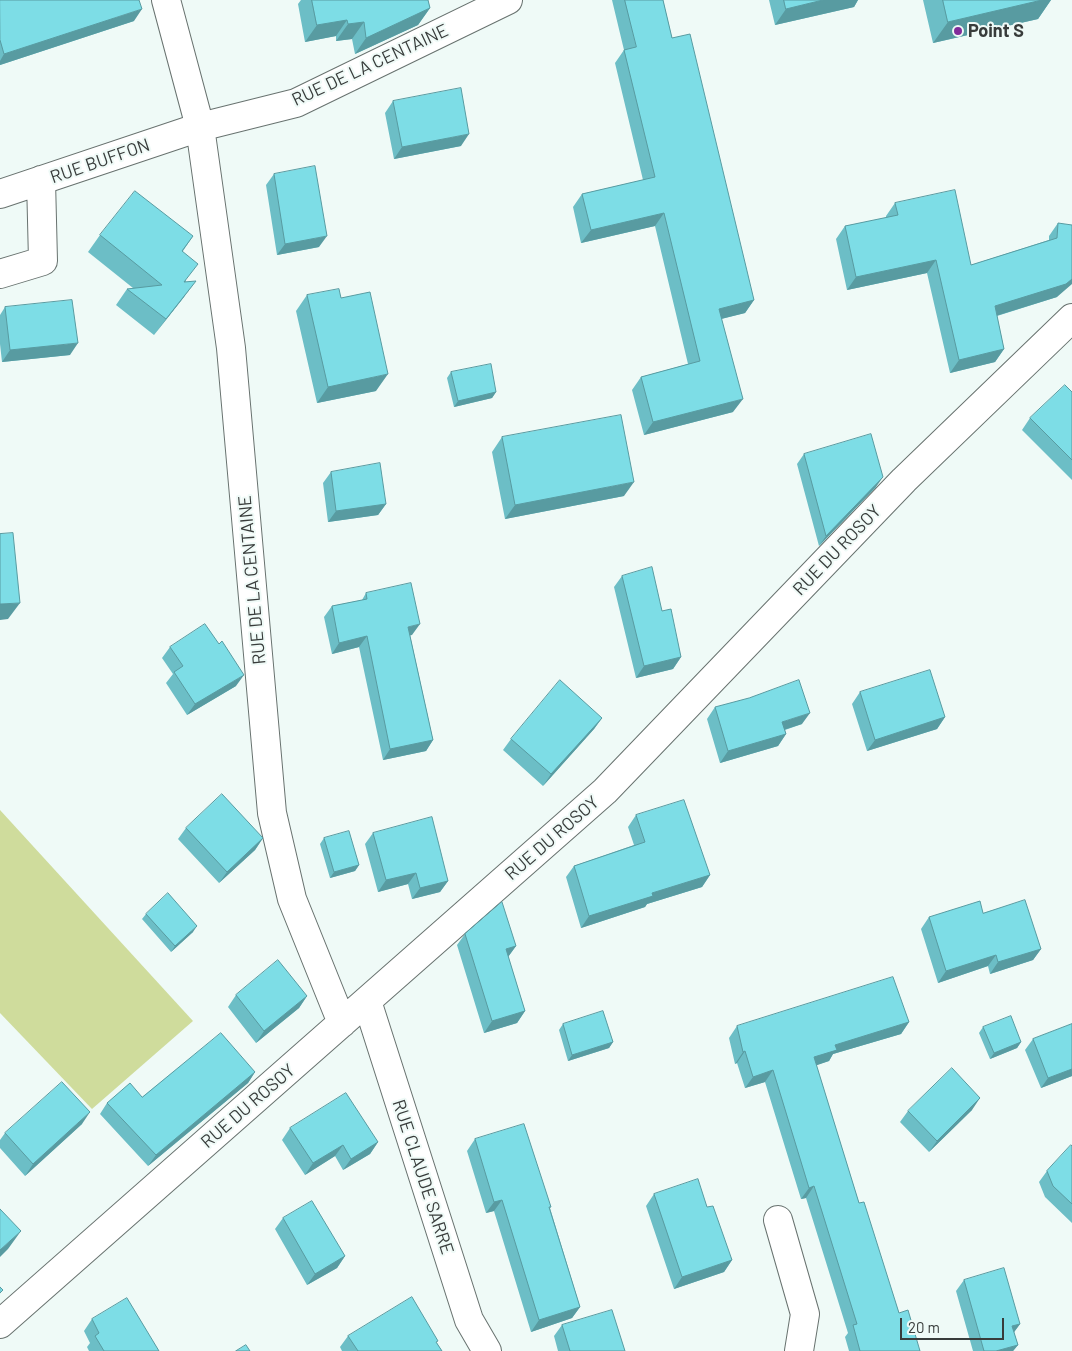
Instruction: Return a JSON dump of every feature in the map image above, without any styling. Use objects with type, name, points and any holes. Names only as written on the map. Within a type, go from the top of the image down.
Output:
[{"type":"street","name":"RUE DE LA CENTAINE","points":[[166,0],[200,127],[232,348],[272,813],[292,899],[342,1023]]},
{"type":"street","name":"RUE DE LA CENTAINE","points":[[200,127],[296,103],[508,0]]},
{"type":"street","name":"RUE BUFFON","points":[[0,194],[200,127]]},
{"type":"street","points":[[0,274],[43,261],[41,180]]},
{"type":"street","name":"RUE DU ROSOY","points":[[0,1324],[605,791],[904,480],[1072,318]]},
{"type":"street","name":"RUE CLAUDE SARRE","points":[[367,1001],[469,1320],[486,1351]]},
{"type":"street","points":[[778,1220],[805,1314],[799,1351]]},
{"type":"green space","points":[[0,810],[193,1021],[92,1109],[0,1013]]},
{"type":"building","points":[[0,0],[139,0],[142,9],[4,54],[0,40]]},
{"type":"building","points":[[312,0],[428,0],[430,8],[366,38],[364,22],[348,24],[347,20],[317,25]]},
{"type":"building","points":[[625,0],[663,0],[672,38],[690,34],[754,300],[719,309],[743,399],[653,422],[641,377],[700,361],[664,213],[591,230],[582,194],[655,177],[624,50],[636,47]]},
{"type":"building","points":[[784,0],[823,0],[786,9]]},
{"type":"building","points":[[943,0],[1042,0],[948,22]]},
{"type":"building","points":[[461,88],[469,134],[402,147],[393,101]]},
{"type":"building","points":[[315,166],[327,236],[285,244],[274,174]]},
{"type":"building","points":[[955,190],[971,265],[1057,238],[1058,223],[1072,225],[1072,279],[1066,284],[995,306],[1004,349],[959,360],[936,260],[856,277],[845,226],[898,215],[895,203]]},
{"type":"building","points":[[135,191],[193,236],[182,251],[198,264],[184,282],[196,281],[166,319],[127,289],[162,285],[100,235]]},
{"type":"building","points":[[339,289],[341,298],[370,292],[388,374],[328,387],[307,295]]},
{"type":"building","points":[[72,300],[78,343],[10,350],[5,307]]},
{"type":"building","points":[[491,364],[496,392],[458,401],[451,372]]},
{"type":"building","points":[[1065,385],[1072,392],[1072,460],[1030,418]]},
{"type":"building","points":[[621,415],[634,482],[515,505],[502,437]]},
{"type":"building","points":[[871,434],[883,477],[826,536],[804,454]]},
{"type":"building","points":[[380,463],[386,504],[336,511],[331,472]]},
{"type":"building","points":[[13,533],[20,603],[0,604],[0,534]]},
{"type":"building","points":[[652,567],[662,611],[671,609],[681,657],[644,666],[622,576]]},
{"type":"building","points":[[411,583],[420,624],[408,627],[433,740],[390,749],[367,636],[339,643],[332,606],[367,599],[366,593]]},
{"type":"building","points":[[205,624],[219,644],[222,641],[244,675],[195,704],[174,672],[183,666],[170,647]]},
{"type":"building","points":[[930,670],[945,717],[875,740],[860,692]]},
{"type":"building","points":[[560,680],[602,718],[551,774],[511,739]]},
{"type":"building","points":[[799,680],[810,713],[782,722],[786,734],[728,751],[715,707],[749,698]]},
{"type":"building","points":[[222,794],[263,838],[227,872],[186,828]]},
{"type":"building","points":[[684,800],[710,875],[652,893],[653,896],[589,916],[574,866],[645,842],[636,815]]},
{"type":"building","points":[[432,817],[448,881],[420,888],[416,873],[386,880],[373,833]]},
{"type":"building","points":[[349,831],[359,865],[334,872],[324,838]]},
{"type":"building","points":[[168,893],[197,926],[175,946],[146,914]]},
{"type":"building","points":[[1025,900],[1041,949],[998,962],[996,955],[946,971],[929,917],[980,901],[983,913]]},
{"type":"building","points":[[502,902],[516,946],[506,949],[525,1011],[492,1021],[465,934]]},
{"type":"building","points":[[278,960],[307,996],[264,1031],[236,995]]},
{"type":"building","points":[[893,977],[909,1022],[835,1045],[837,1050],[814,1057],[859,1203],[864,1202],[899,1313],[908,1310],[920,1351],[860,1351],[853,1325],[857,1324],[814,1186],[809,1188],[773,1070],[753,1077],[745,1051],[743,1052],[737,1026]]},
{"type":"building","points":[[603,1011],[613,1042],[572,1055],[563,1024]]},
{"type":"building","points":[[1011,1016],[1021,1042],[994,1053],[983,1027]]},
{"type":"building","points":[[1072,1024],[1072,1069],[1048,1078],[1033,1039]]},
{"type":"building","points":[[221,1033],[255,1072],[156,1155],[107,1103],[130,1083],[142,1097]]},
{"type":"building","points":[[952,1068],[980,1098],[937,1141],[908,1111]]},
{"type":"building","points":[[62,1082],[90,1112],[33,1164],[5,1133]]},
{"type":"building","points":[[346,1093],[378,1142],[351,1159],[343,1145],[313,1163],[290,1128]]},
{"type":"building","points":[[524,1124],[551,1207],[549,1207],[580,1307],[539,1320],[502,1200],[494,1202],[475,1139]]},
{"type":"building","points":[[1071,1145],[1072,1204],[1053,1186],[1047,1171]]},
{"type":"building","points":[[698,1179],[707,1207],[713,1206],[732,1260],[682,1277],[654,1194]]},
{"type":"building","points":[[312,1201],[345,1256],[315,1274],[283,1218]]},
{"type":"building","points":[[0,1209],[21,1231],[0,1250]]},
{"type":"building","points":[[1004,1268],[1020,1324],[1012,1326],[1018,1345],[996,1351],[984,1351],[964,1280]]},
{"type":"building","points":[[412,1297],[442,1351],[358,1351],[348,1336]]},
{"type":"building","points":[[127,1298],[159,1351],[104,1351],[95,1336],[99,1333],[92,1319]]},
{"type":"building","points":[[612,1310],[625,1351],[570,1351],[562,1325]]},
{"type":"building","points":[[246,1345],[250,1351],[236,1351]]},
{"type":"place","name":"Point S","points":[[958,31]]}]
